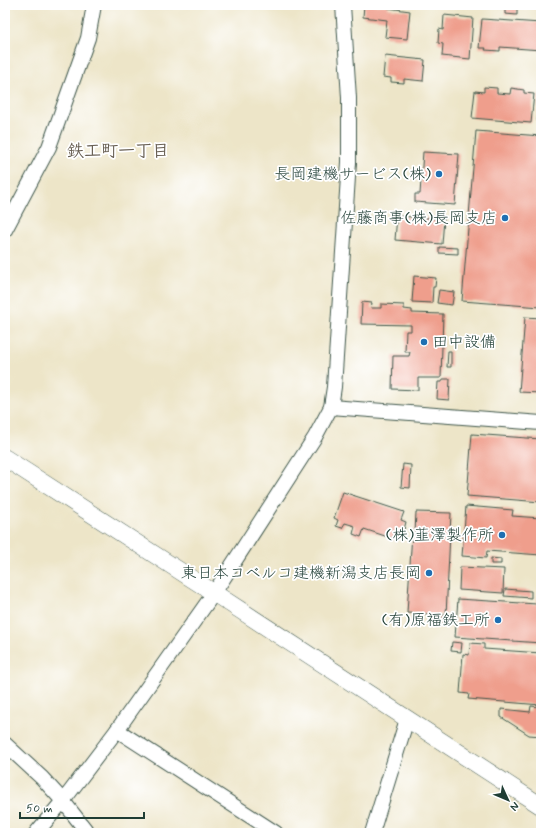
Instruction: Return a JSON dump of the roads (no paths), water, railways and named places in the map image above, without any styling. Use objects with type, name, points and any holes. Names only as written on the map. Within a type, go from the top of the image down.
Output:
[{"type":"street","points":[[5,230],[49,147],[88,38],[94,5]]},
{"type":"street","points":[[36,833],[118,730],[214,593],[315,437],[332,407],[349,162],[349,98],[343,5]]},
{"type":"street","points":[[332,407],[541,423]]},
{"type":"street","points":[[5,458],[541,806]]},
{"type":"street","points":[[372,833],[407,719]]},
{"type":"street","points":[[118,730],[276,833]]},
{"type":"street","points":[[5,744],[42,778],[63,801],[88,833]]},
{"type":"place","name":"長岡建機サービス(株)","points":[[439,174]]},
{"type":"place","name":"佐藤商事(株)長岡支店","points":[[505,218]]},
{"type":"place","name":"田中設備","points":[[424,342]]},
{"type":"place","name":"(株)韮澤製作所","points":[[502,535]]},
{"type":"place","name":"東日本コベルコ建機新潟支店長岡","points":[[429,573]]},
{"type":"place","name":"(有)原福鉄工所","points":[[498,620]]},
{"type":"district","name":"鉄工町一丁目","points":[[118,151]]}]
